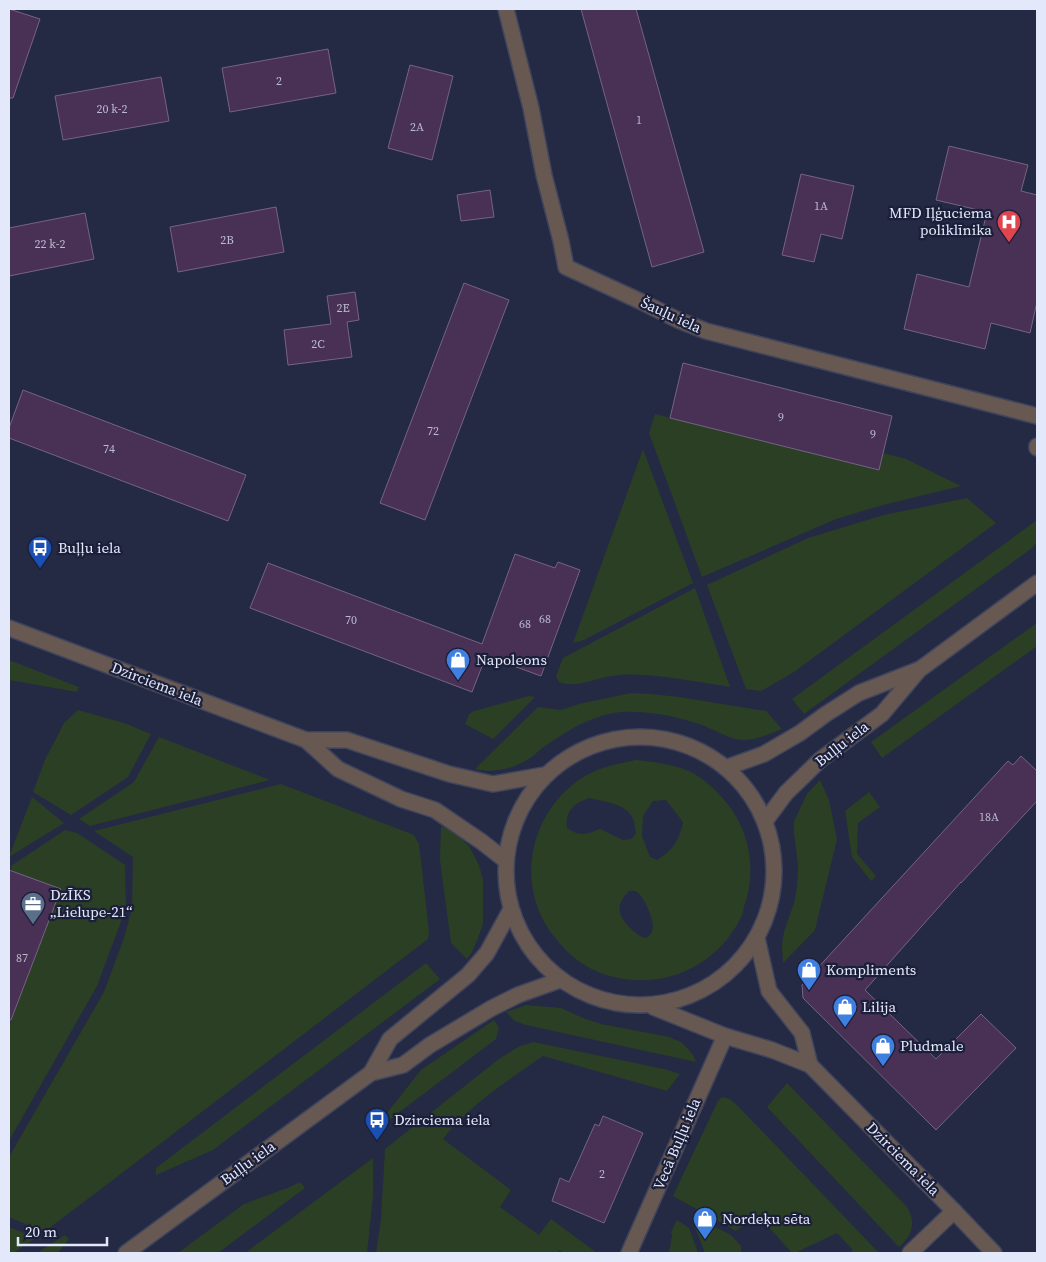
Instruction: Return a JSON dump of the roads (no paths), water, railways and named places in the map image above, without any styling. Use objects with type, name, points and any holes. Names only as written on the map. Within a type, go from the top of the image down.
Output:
[{"type":"street","name":"Šauļu iela","points":[[506,9],[531,108],[544,175],[566,267],[678,320],[706,331],[1037,416]]},
{"type":"street","name":"Buļļu iela","points":[[766,820],[786,793],[820,760],[882,714],[919,670],[1037,583]]},
{"type":"street","name":"Dzirciema iela","points":[[9,628],[306,740],[347,740],[449,774],[493,784],[544,775]]},
{"type":"street","name":"Buļļu iela","points":[[728,767],[764,754],[800,734],[826,714],[859,693],[919,670]]},
{"type":"street","points":[[628,736],[682,742],[728,767],[751,792],[766,820],[776,864],[771,908],[757,938],[727,972],[693,995],[653,1007],[632,1006],[594,998],[560,980],[531,951],[510,911],[506,888],[505,860],[511,833],[521,808],[544,775],[577,751],[628,736]]},
{"type":"street","name":"Dzirciema iela","points":[[306,740],[338,769],[401,798],[435,810],[505,860]]},
{"type":"street","name":"Buļļu iela","points":[[371,1073],[390,1039],[468,975],[487,953],[510,911]]},
{"type":"street","points":[[757,938],[769,991],[802,1033],[810,1065]]},
{"type":"street","name":"Buļļu iela","points":[[126,1253],[371,1073],[404,1065],[430,1045],[492,1008],[518,995],[560,980]]},
{"type":"street","name":"Dzirciema iela","points":[[653,1007],[725,1036],[772,1050],[810,1065],[994,1253]]},
{"type":"street","name":"Vecā Buļļu iela","points":[[630,1253],[725,1036]]},
{"type":"street","points":[[910,1253],[954,1211]]},
{"type":"place","name":"MFD Iļģuciema poliklīnika","points":[[1009,243]]},
{"type":"place","name":"Buļļu iela","points":[[40,569]]},
{"type":"place","name":"Napoleons","points":[[458,681]]},
{"type":"place","name":"DzĪKS „Lielupe-21“","points":[[33,925]]},
{"type":"place","name":"Kompliments","points":[[809,991]]},
{"type":"place","name":"Lilija","points":[[845,1028]]},
{"type":"place","name":"Pludmale","points":[[883,1067]]},
{"type":"place","name":"Dzirciema iela","points":[[377,1141]]},
{"type":"place","name":"Nordeķu sēta","points":[[705,1240]]}]
